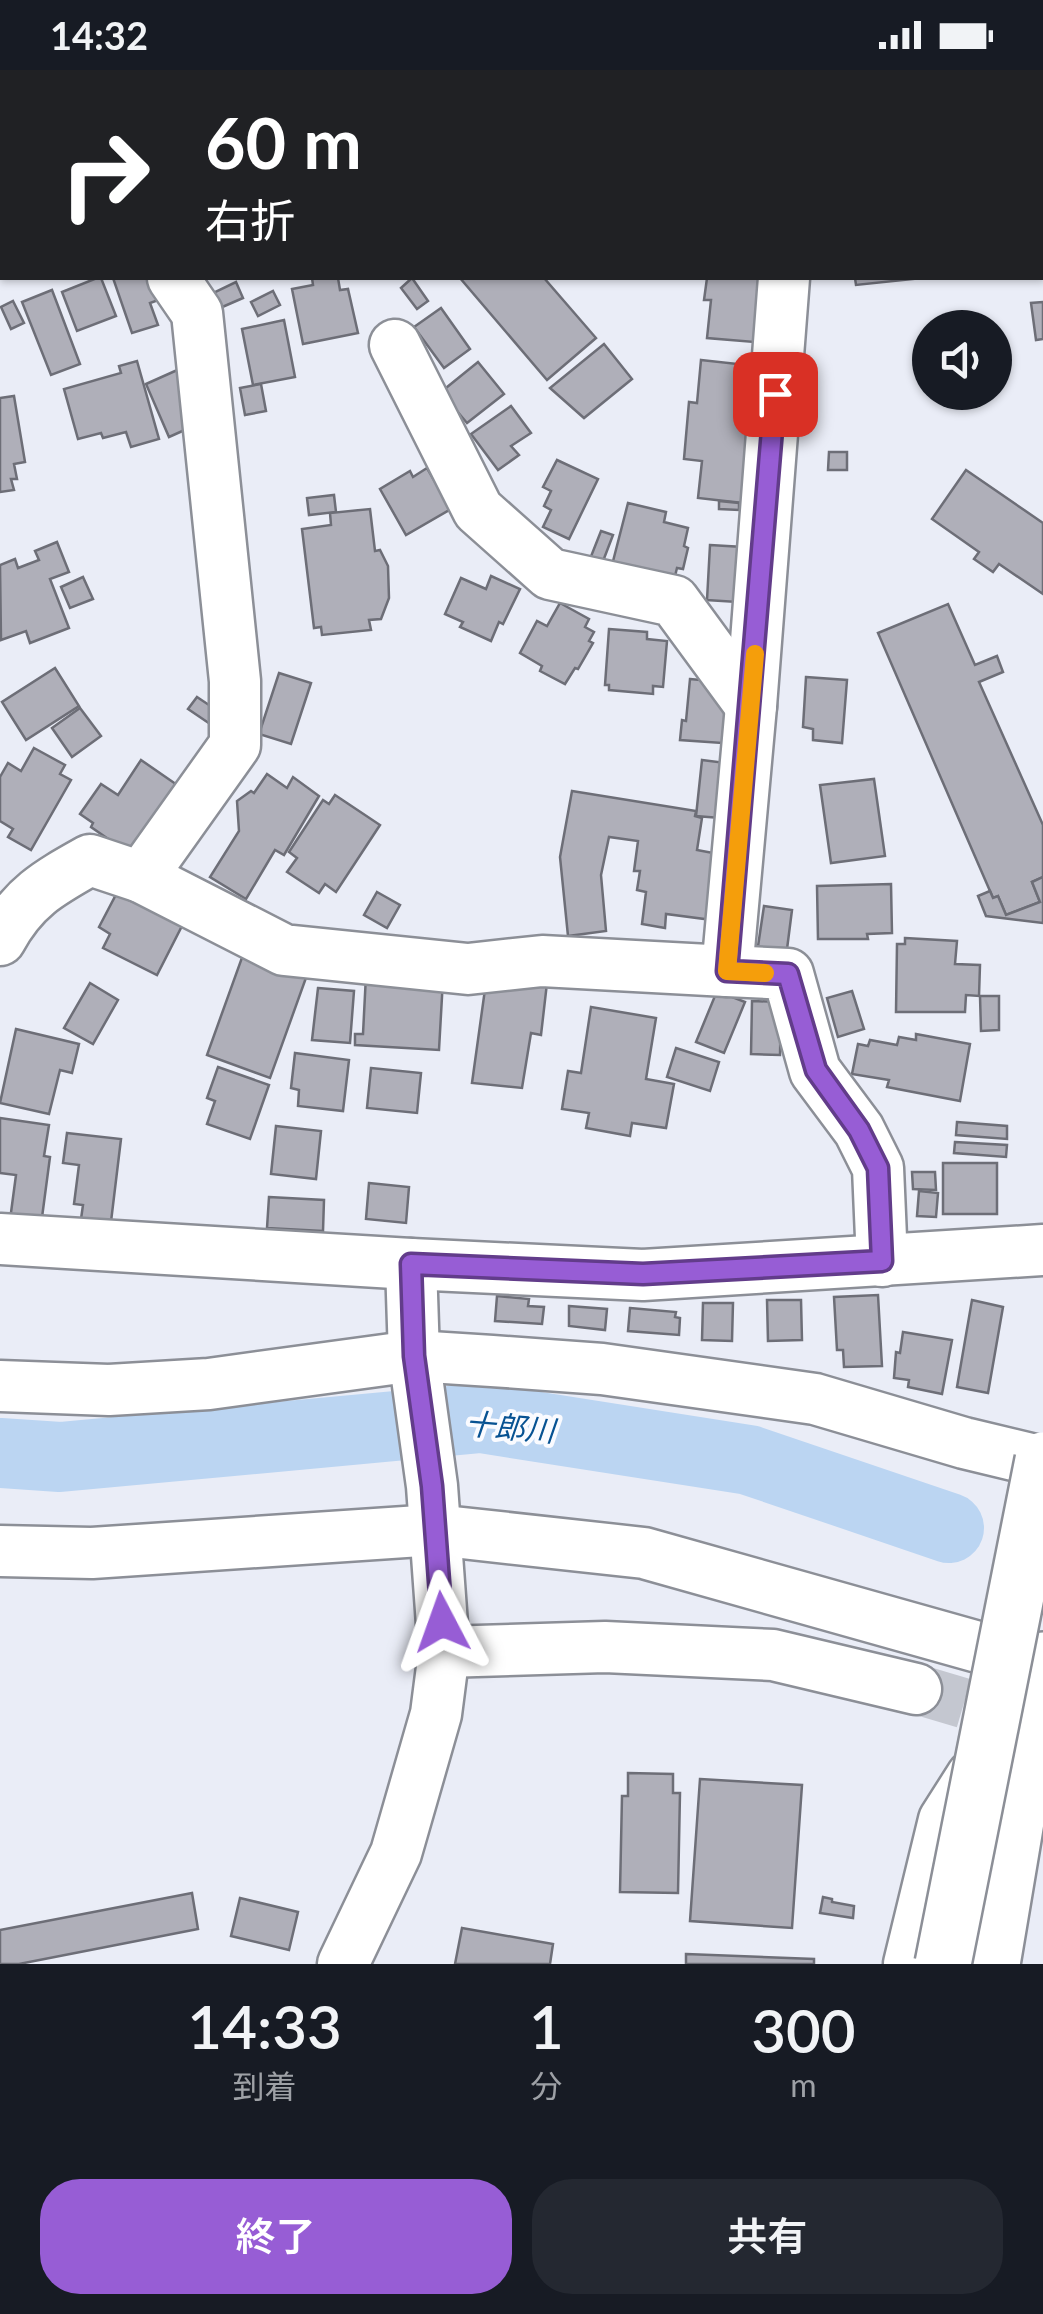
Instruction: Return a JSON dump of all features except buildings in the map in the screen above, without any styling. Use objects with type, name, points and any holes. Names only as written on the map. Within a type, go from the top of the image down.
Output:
[{"type":"highway","points":[[943,1964],[1043,1461]]},
{"type":"highway","points":[[992,1964],[1043,1663]]},
{"type":"highway","points":[[1030,1964],[1043,1893]]},
{"type":"street","points":[[141,877],[235,745],[235,682],[197,313],[174,280]]},
{"type":"street","points":[[727,971],[784,280]]},
{"type":"street","points":[[395,346],[478,510],[550,574],[674,601],[751,706]]},
{"type":"street","points":[[0,940],[12,918],[43,887],[90,860],[141,877],[284,950],[468,969],[542,960],[788,974],[816,1070],[859,1130],[878,1168],[882,1261]]},
{"type":"street","points":[[0,1239],[643,1274],[1043,1250]]},
{"type":"street","points":[[342,1964],[396,1853],[436,1714],[444,1652],[433,1508],[414,1356],[411,1264]]},
{"type":"street","points":[[0,1386],[109,1390],[209,1384],[414,1356],[602,1369],[815,1399],[1043,1461]]},
{"type":"street","points":[[0,1551],[92,1553],[433,1508],[644,1553],[1043,1663],[944,1820],[909,1964]]},
{"type":"street","points":[[444,1652],[604,1647],[773,1655],[916,1689]]},
{"type":"waterway","name":"十郎川","points":[[0,1453],[60,1457],[481,1418],[749,1460],[949,1528]]},
{"type":"tunnel","points":[[916,1689],[1031,1723]]},
{"type":"slow traffic","points":[[755,654],[727,971],[765,973]]},
{"type":"route","points":[[442,1622],[432,1486],[414,1356],[411,1264],[643,1274],[882,1261],[878,1168],[859,1130],[816,1070],[788,974],[727,971],[775,394]]}]
